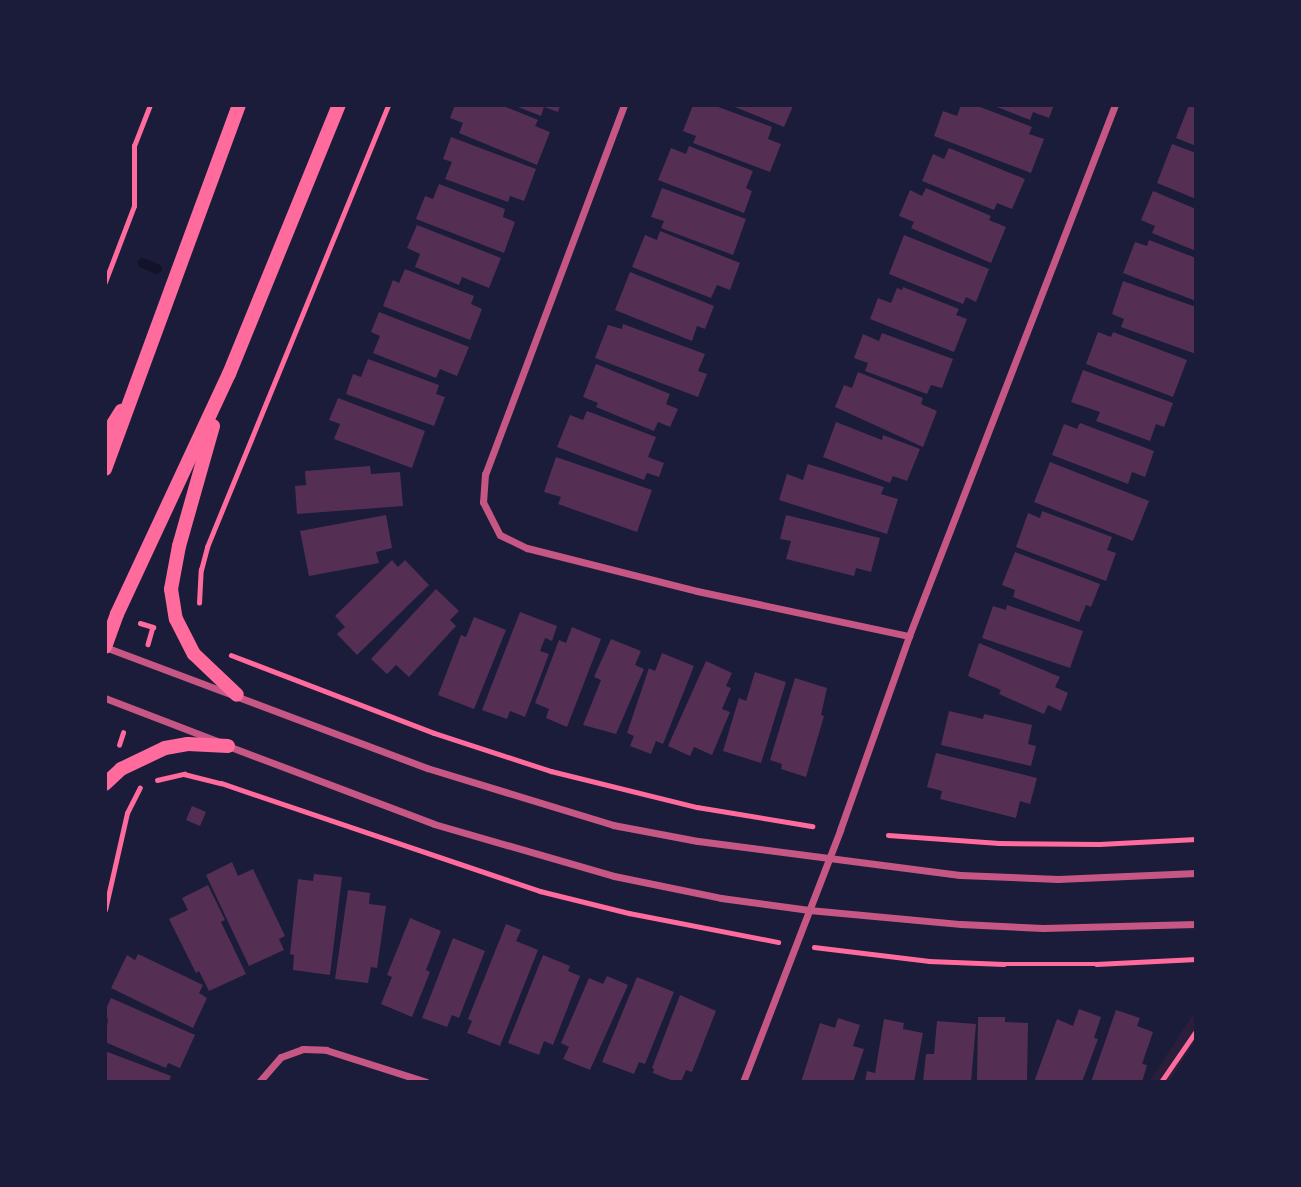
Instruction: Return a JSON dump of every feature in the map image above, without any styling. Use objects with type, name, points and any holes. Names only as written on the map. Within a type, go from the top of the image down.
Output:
[{"type":"main road","points":[[105,469],[239,105]]},
{"type":"main road","points":[[105,647],[117,614],[229,374],[340,105]]},
{"type":"main road","points":[[229,374],[195,484],[171,589],[177,619],[194,654],[237,695]]},
{"type":"main road","points":[[105,437],[140,380]]},
{"type":"main road","points":[[105,784],[121,769],[164,748],[188,744],[228,746]]},
{"type":"street","points":[[624,105],[485,474],[483,502],[500,535],[527,548],[684,587],[909,636]]},
{"type":"street","points":[[743,1082],[909,636],[1115,105]]},
{"type":"street","points":[[105,647],[427,768],[613,825],[698,841],[828,859],[984,876],[1058,879],[1196,873]]},
{"type":"street","points":[[105,698],[434,824],[601,873],[721,898],[809,910],[961,924],[1043,928],[1196,924]]},
{"type":"street","points":[[259,1082],[281,1057],[303,1049],[326,1050],[426,1082]]},
{"type":"path","points":[[105,282],[134,206],[134,146],[150,105]]},
{"type":"path","points":[[199,608],[201,570],[207,547],[388,105]]},
{"type":"path","points":[[141,623],[153,628],[148,644]]},
{"type":"path","points":[[226,653],[434,733],[551,771],[697,807],[812,826]]},
{"type":"path","points":[[105,910],[127,813],[136,790],[155,780],[184,774],[222,783],[540,891],[757,939]]},
{"type":"path","points":[[888,835],[1012,843],[1099,844],[1196,839]]},
{"type":"path","points":[[833,950],[929,961],[1004,964],[1097,964],[1196,959]]},
{"type":"path","points":[[1161,1082],[1196,1031]]},
{"type":"shaded area","points":[[1196,1010],[1196,1040],[1169,1082],[1149,1082]]},
{"type":"building","points":[[455,105],[501,105],[538,120],[535,126],[550,132],[537,165],[459,133],[463,123],[450,118]]},
{"type":"building","points":[[513,105],[560,105],[558,112],[544,107],[541,116]]},
{"type":"building","points":[[693,105],[713,105],[772,127],[768,139],[781,144],[770,172],[693,143],[696,136],[683,131]]},
{"type":"building","points":[[730,105],[791,105],[793,106],[784,127]]},
{"type":"building","points":[[961,105],[975,105],[1032,127],[1029,134],[1044,139],[1031,173],[934,136],[943,111],[957,116]]},
{"type":"building","points":[[992,105],[1054,105],[1049,118],[1033,112],[1030,120]]},
{"type":"building","points":[[1189,105],[1196,105],[1196,146],[1176,138]]},
{"type":"building","points":[[451,137],[536,169],[524,201],[510,196],[508,202],[445,179],[452,162],[443,159]]},
{"type":"building","points":[[1172,144],[1196,153],[1196,199],[1157,183]]},
{"type":"building","points":[[689,146],[753,171],[746,188],[752,191],[744,213],[658,180],[671,148],[686,154]]},
{"type":"building","points":[[949,148],[1025,179],[1012,209],[997,203],[994,210],[922,181],[933,154],[944,159]]},
{"type":"building","points":[[439,184],[505,209],[503,217],[515,222],[504,253],[416,219],[425,196],[433,199]]},
{"type":"building","points":[[662,188],[746,219],[733,255],[661,228],[664,221],[651,217]]},
{"type":"building","points":[[926,188],[991,216],[989,220],[1006,227],[991,263],[911,228],[914,222],[899,216],[910,190],[922,196]]},
{"type":"building","points":[[1153,191],[1196,209],[1196,251],[1152,233],[1155,226],[1141,220]]},
{"type":"building","points":[[417,225],[501,258],[489,288],[462,277],[459,285],[415,267],[420,254],[407,248]]},
{"type":"building","points":[[660,231],[740,263],[730,290],[717,285],[711,298],[632,267],[645,235],[657,240]]},
{"type":"building","points":[[904,235],[989,269],[976,302],[966,297],[963,304],[889,274]]},
{"type":"building","points":[[1149,240],[1196,258],[1196,301],[1123,273],[1135,242],[1147,246]]},
{"type":"building","points":[[405,269],[474,296],[471,304],[482,309],[470,340],[383,306],[393,280],[399,283]]},
{"type":"building","points":[[630,272],[714,306],[705,329],[697,326],[692,341],[615,310]]},
{"type":"building","points":[[1123,281],[1196,307],[1196,354],[1121,327],[1124,319],[1112,314]]},
{"type":"building","points":[[903,287],[959,309],[956,315],[967,319],[954,352],[870,319],[878,298],[891,303],[897,288],[902,290]]},
{"type":"building","points":[[379,312],[469,347],[457,376],[440,369],[436,378],[373,353],[380,336],[371,332]]},
{"type":"building","points":[[623,324],[705,354],[698,371],[707,374],[698,397],[595,358],[608,325],[622,329]]},
{"type":"building","points":[[1098,332],[1111,337],[1113,332],[1187,360],[1173,397],[1086,364]]},
{"type":"building","points":[[882,333],[953,359],[942,388],[931,385],[927,394],[865,371],[868,363],[854,358],[863,334],[879,341]]},
{"type":"building","points":[[368,359],[439,385],[436,394],[445,397],[434,426],[346,394],[353,374],[361,377]]},
{"type":"building","points":[[596,364],[670,394],[666,404],[678,409],[670,427],[658,422],[654,431],[596,407],[598,403],[583,397]]},
{"type":"building","points":[[1083,370],[1173,403],[1164,427],[1156,424],[1150,441],[1096,421],[1100,412],[1071,402]]},
{"type":"building","points":[[858,372],[923,398],[921,404],[937,411],[923,447],[835,407],[844,385],[852,388]]},
{"type":"building","points":[[338,398],[425,431],[412,468],[334,439],[340,424],[329,420]]},
{"type":"building","points":[[587,411],[656,437],[648,457],[664,463],[659,477],[647,473],[644,480],[557,447],[570,415],[583,420]]},
{"type":"building","points":[[836,422],[882,440],[883,435],[920,449],[907,481],[893,476],[890,483],[823,457]]},
{"type":"building","points":[[1080,423],[1154,451],[1145,477],[1132,472],[1128,484],[1052,455],[1064,424],[1077,429]]},
{"type":"building","points":[[556,457],[652,490],[637,532],[558,504],[561,497],[544,492]]},
{"type":"building","points":[[1050,462],[1149,501],[1133,541],[1034,502]]},
{"type":"building","points":[[808,464],[884,487],[881,494],[898,499],[887,534],[779,500],[787,474],[803,480]]},
{"type":"building","points":[[370,466],[371,474],[400,472],[403,506],[297,514],[295,486],[306,485],[305,471]]},
{"type":"building","points":[[1042,511],[1112,537],[1107,550],[1116,553],[1106,581],[1016,547],[1028,513],[1040,518]]},
{"type":"building","points":[[386,515],[392,548],[376,552],[379,563],[309,576],[300,531]]},
{"type":"building","points":[[786,515],[880,538],[871,572],[856,568],[854,576],[786,559],[791,541],[780,539]]},
{"type":"building","points":[[1015,552],[1100,584],[1091,607],[1086,605],[1079,622],[1013,597],[1015,590],[1002,585]]},
{"type":"building","points":[[392,560],[398,567],[405,560],[429,585],[357,655],[337,634],[345,627],[335,616]]},
{"type":"building","points":[[436,589],[459,611],[450,620],[456,626],[409,677],[396,665],[387,674],[371,659]]},
{"type":"building","points":[[1007,605],[1083,631],[1070,668],[982,638],[993,606],[1006,610]]},
{"type":"building","points":[[520,612],[557,626],[552,641],[545,638],[540,651],[549,654],[525,717],[510,711],[507,719],[482,710]]},
{"type":"building","points":[[474,617],[506,630],[474,709],[438,695],[461,635],[466,637]]},
{"type":"building","points":[[572,627],[601,639],[567,727],[546,718],[549,709],[535,703],[559,640],[566,643]]},
{"type":"building","points":[[611,639],[641,651],[635,665],[644,669],[616,734],[583,725],[601,680],[594,677]]},
{"type":"building","points":[[979,643],[1060,677],[1055,687],[1068,693],[1061,711],[1048,705],[1044,714],[999,694],[1001,690],[968,676]]},
{"type":"building","points":[[662,653],[694,666],[663,744],[656,741],[651,754],[630,746],[634,736],[627,733],[649,668],[655,671]]},
{"type":"building","points":[[706,661],[732,673],[726,686],[731,688],[722,709],[730,712],[712,755],[694,747],[690,756],[668,746]]},
{"type":"building","points":[[755,672],[786,682],[761,763],[723,751],[739,698],[746,701]]},
{"type":"building","points":[[795,678],[827,688],[821,715],[824,716],[806,777],[781,769],[782,764],[770,760]]},
{"type":"building","points":[[949,711],[983,719],[984,714],[1032,725],[1028,744],[1036,746],[1031,766],[941,745]]},
{"type":"building","points":[[936,753],[1037,778],[1030,804],[1020,801],[1016,818],[940,799],[942,791],[927,787]]},
{"type":"building","points":[[192,806],[206,812],[200,826],[186,820]]},
{"type":"building","points":[[232,862],[238,876],[253,869],[285,936],[279,939],[284,950],[249,966],[206,875]]},
{"type":"building","points":[[314,874],[342,877],[330,975],[293,970],[294,955],[290,954],[298,879],[313,881]]},
{"type":"building","points":[[208,885],[225,920],[221,922],[246,974],[209,991],[199,971],[196,973],[169,919],[188,910],[182,898]]},
{"type":"building","points":[[348,890],[370,893],[369,904],[386,906],[377,968],[371,967],[368,983],[335,979]]},
{"type":"building","points":[[410,918],[441,931],[426,970],[430,972],[412,1017],[381,1004],[392,977],[387,975]]},
{"type":"building","points":[[506,924],[521,930],[516,941],[538,950],[500,1046],[467,1033],[472,1021],[468,1019]]},
{"type":"building","points":[[453,938],[485,951],[459,1018],[452,1015],[447,1027],[422,1018]]},
{"type":"building","points":[[138,954],[203,985],[199,993],[207,998],[193,1028],[111,988],[127,955],[135,960]]},
{"type":"building","points":[[543,955],[570,966],[568,971],[580,976],[553,1045],[544,1041],[539,1055],[508,1043]]},
{"type":"building","points":[[607,976],[628,985],[590,1070],[563,1059],[569,1047],[561,1043],[589,978],[603,984]]},
{"type":"building","points":[[637,977],[674,992],[645,1064],[639,1062],[634,1074],[602,1062]]},
{"type":"building","points":[[680,995],[716,1011],[692,1072],[686,1070],[681,1082],[676,1082],[653,1073],[652,1068]]},
{"type":"building","points":[[111,998],[195,1035],[180,1068],[168,1063],[166,1068],[105,1042],[108,1019],[105,1017],[105,1011]]},
{"type":"building","points":[[1079,1009],[1101,1017],[1094,1038],[1098,1039],[1082,1082],[1034,1082],[1057,1019],[1073,1026]]},
{"type":"building","points":[[1116,1010],[1140,1018],[1137,1026],[1153,1032],[1142,1064],[1147,1065],[1142,1082],[1091,1082]]},
{"type":"building","points":[[978,1017],[1005,1017],[1005,1022],[1028,1023],[1027,1082],[977,1082]]},
{"type":"building","points":[[838,1018],[860,1025],[853,1046],[864,1049],[853,1082],[801,1082],[820,1023],[835,1028]]},
{"type":"building","points":[[884,1019],[904,1023],[903,1029],[923,1033],[914,1082],[865,1082],[867,1071],[875,1073]]},
{"type":"building","points":[[937,1021],[976,1024],[971,1082],[923,1082],[926,1054],[934,1054]]},
{"type":"building","points":[[105,1051],[171,1076],[169,1082],[105,1082]]},
{"type":"waterway","points":[[143,263],[157,269]]}]
